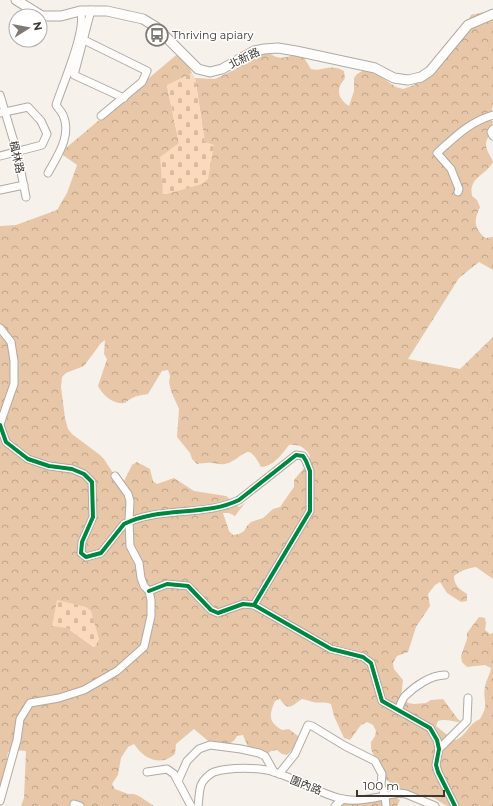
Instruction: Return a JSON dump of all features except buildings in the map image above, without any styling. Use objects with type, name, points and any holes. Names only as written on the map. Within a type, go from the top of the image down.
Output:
[{"type":"main road","name":"北新路","points":[[16,0],[42,16],[61,16],[91,10],[107,11],[143,19],[156,26],[198,69],[210,72],[222,69],[254,52],[264,49],[278,48],[375,68],[394,78],[408,80],[421,77],[430,71],[468,25],[493,14]]},
{"type":"street","points":[[91,10],[74,75],[124,98]]},
{"type":"street","points":[[48,173],[65,142],[66,128],[63,115],[56,105],[79,40],[82,16],[80,11]]},
{"type":"street","points":[[84,40],[147,71],[142,82],[101,116]]},
{"type":"street","name":"楓林路","points":[[0,95],[3,112],[17,152],[26,197]]},
{"type":"street","points":[[0,156],[42,145],[47,134],[41,121],[28,107],[3,112]]},
{"type":"street","points":[[458,192],[459,189],[451,169],[437,153],[461,131],[479,119],[493,115]]},
{"type":"street","points":[[493,129],[493,136]]},
{"type":"street","points":[[0,190],[24,185]]},
{"type":"street","points":[[0,328],[11,342],[14,361],[14,384],[0,425],[6,442],[28,459],[49,466],[72,469],[84,474],[92,482],[93,517],[82,542],[81,553],[86,557],[101,553],[124,524],[129,521],[150,515],[189,511],[230,504],[239,500],[296,455],[303,456],[310,471],[310,511],[254,605]]},
{"type":"street","points":[[0,801],[17,740],[20,719],[30,702],[60,698],[84,690],[117,671],[144,647],[151,616],[151,600],[149,591],[144,586],[141,578],[139,563],[130,546],[130,501],[128,494],[115,476]]},
{"type":"street","points":[[149,591],[167,584],[188,586],[211,610],[218,613],[243,604],[254,605],[331,649],[363,657],[371,663],[382,701],[430,728],[437,740],[439,749],[436,764],[438,772],[455,806]]},
{"type":"street","points":[[398,710],[404,697],[427,680],[437,675],[445,674]]},
{"type":"street","points":[[439,749],[467,721],[468,698]]},
{"type":"street","points":[[178,781],[187,761],[199,749],[210,745],[259,753],[265,756],[276,773],[295,754],[308,725],[375,761],[382,774],[381,785],[385,796],[386,806]]},
{"type":"street","points":[[148,772],[167,769],[174,774],[191,806]]},
{"type":"street","name":"圍內路","points":[[198,806],[201,785],[207,777],[213,773],[230,769],[258,770],[276,773],[343,799],[359,800],[399,793],[406,794],[435,806]]},
{"type":"street","points":[[335,806],[343,799]]},
{"type":"green space","points":[[493,10],[493,130],[487,140],[486,147],[493,162],[475,180],[473,184],[472,196],[477,200],[480,207],[476,220],[478,230],[485,238],[493,237],[493,270],[479,262],[459,278],[408,359],[460,369],[493,337],[493,579],[476,567],[456,574],[454,579],[456,585],[467,594],[467,601],[461,602],[447,593],[440,582],[435,585],[428,594],[430,606],[416,627],[408,652],[397,656],[393,663],[394,669],[403,680],[401,696],[408,703],[426,703],[431,700],[443,699],[461,722],[441,720],[438,721],[436,726],[451,738],[456,740],[462,736],[473,723],[480,719],[485,709],[484,692],[491,668],[485,665],[467,667],[462,662],[461,656],[467,639],[467,633],[479,617],[485,618],[485,630],[490,634],[493,633],[493,806],[448,806],[434,798],[399,790],[384,778],[371,749],[371,742],[376,731],[373,725],[367,722],[361,725],[350,740],[344,738],[334,716],[331,704],[315,703],[302,699],[288,707],[280,699],[275,701],[272,710],[271,718],[277,727],[282,730],[289,729],[303,740],[287,755],[282,754],[277,750],[271,751],[266,755],[248,747],[243,735],[237,736],[231,743],[221,746],[214,746],[194,729],[176,744],[175,754],[164,760],[158,761],[147,757],[134,744],[128,747],[121,758],[118,775],[112,784],[115,789],[139,796],[154,806],[21,806],[24,798],[26,751],[15,750],[8,752],[0,803],[0,226],[16,225],[57,210],[67,193],[77,165],[60,153],[181,51],[192,73],[167,86],[179,143],[205,142],[195,78],[215,79],[236,69],[249,58],[266,51],[279,58],[301,53],[311,69],[316,70],[334,68],[344,71],[345,78],[341,83],[339,94],[344,102],[349,106],[354,91],[354,78],[357,74],[368,68],[396,87],[403,89],[414,85],[457,41],[471,15]],"holes":[[[105,340],[104,354],[107,359],[98,386],[100,389],[112,401],[125,403],[138,396],[148,394],[162,371],[168,370],[171,391],[179,409],[177,437],[197,464],[225,464],[232,462],[248,452],[256,458],[261,467],[274,462],[289,445],[296,445],[304,448],[310,456],[304,468],[294,480],[294,487],[280,507],[273,509],[263,518],[251,522],[244,531],[239,534],[233,535],[229,531],[223,513],[229,513],[235,516],[245,503],[239,507],[226,496],[194,491],[174,478],[157,484],[153,481],[150,469],[137,462],[132,465],[123,483],[113,473],[100,455],[72,434],[68,429],[61,387],[62,377],[66,373],[84,366],[101,343]],[[67,628],[99,639],[94,647]]]},
{"type":"green space","points":[[192,73],[195,78],[205,142],[214,145],[208,179],[202,184],[163,195],[160,157],[179,143],[167,85]]},
{"type":"green space","points":[[57,600],[86,607],[91,611],[99,639],[95,647],[67,628],[52,626]]},
{"type":"green space","points":[[395,797],[400,800],[397,806],[337,806],[340,802]]},
{"type":"cycle path","points":[[0,425],[6,442],[28,459],[49,466],[72,469],[84,474],[92,482],[93,517],[82,542],[81,553],[86,557],[101,553],[124,524],[138,518],[152,515],[211,508],[239,500],[296,455],[303,456],[310,471],[310,511],[254,605]]},
{"type":"cycle path","points":[[149,591],[167,584],[188,586],[211,610],[218,613],[243,604],[254,605],[331,649],[363,657],[371,663],[382,701],[430,728],[437,740],[439,749],[436,765],[438,772],[455,806]]},
{"type":"place","name":"Thriving apiary","points":[[157,35]]}]
